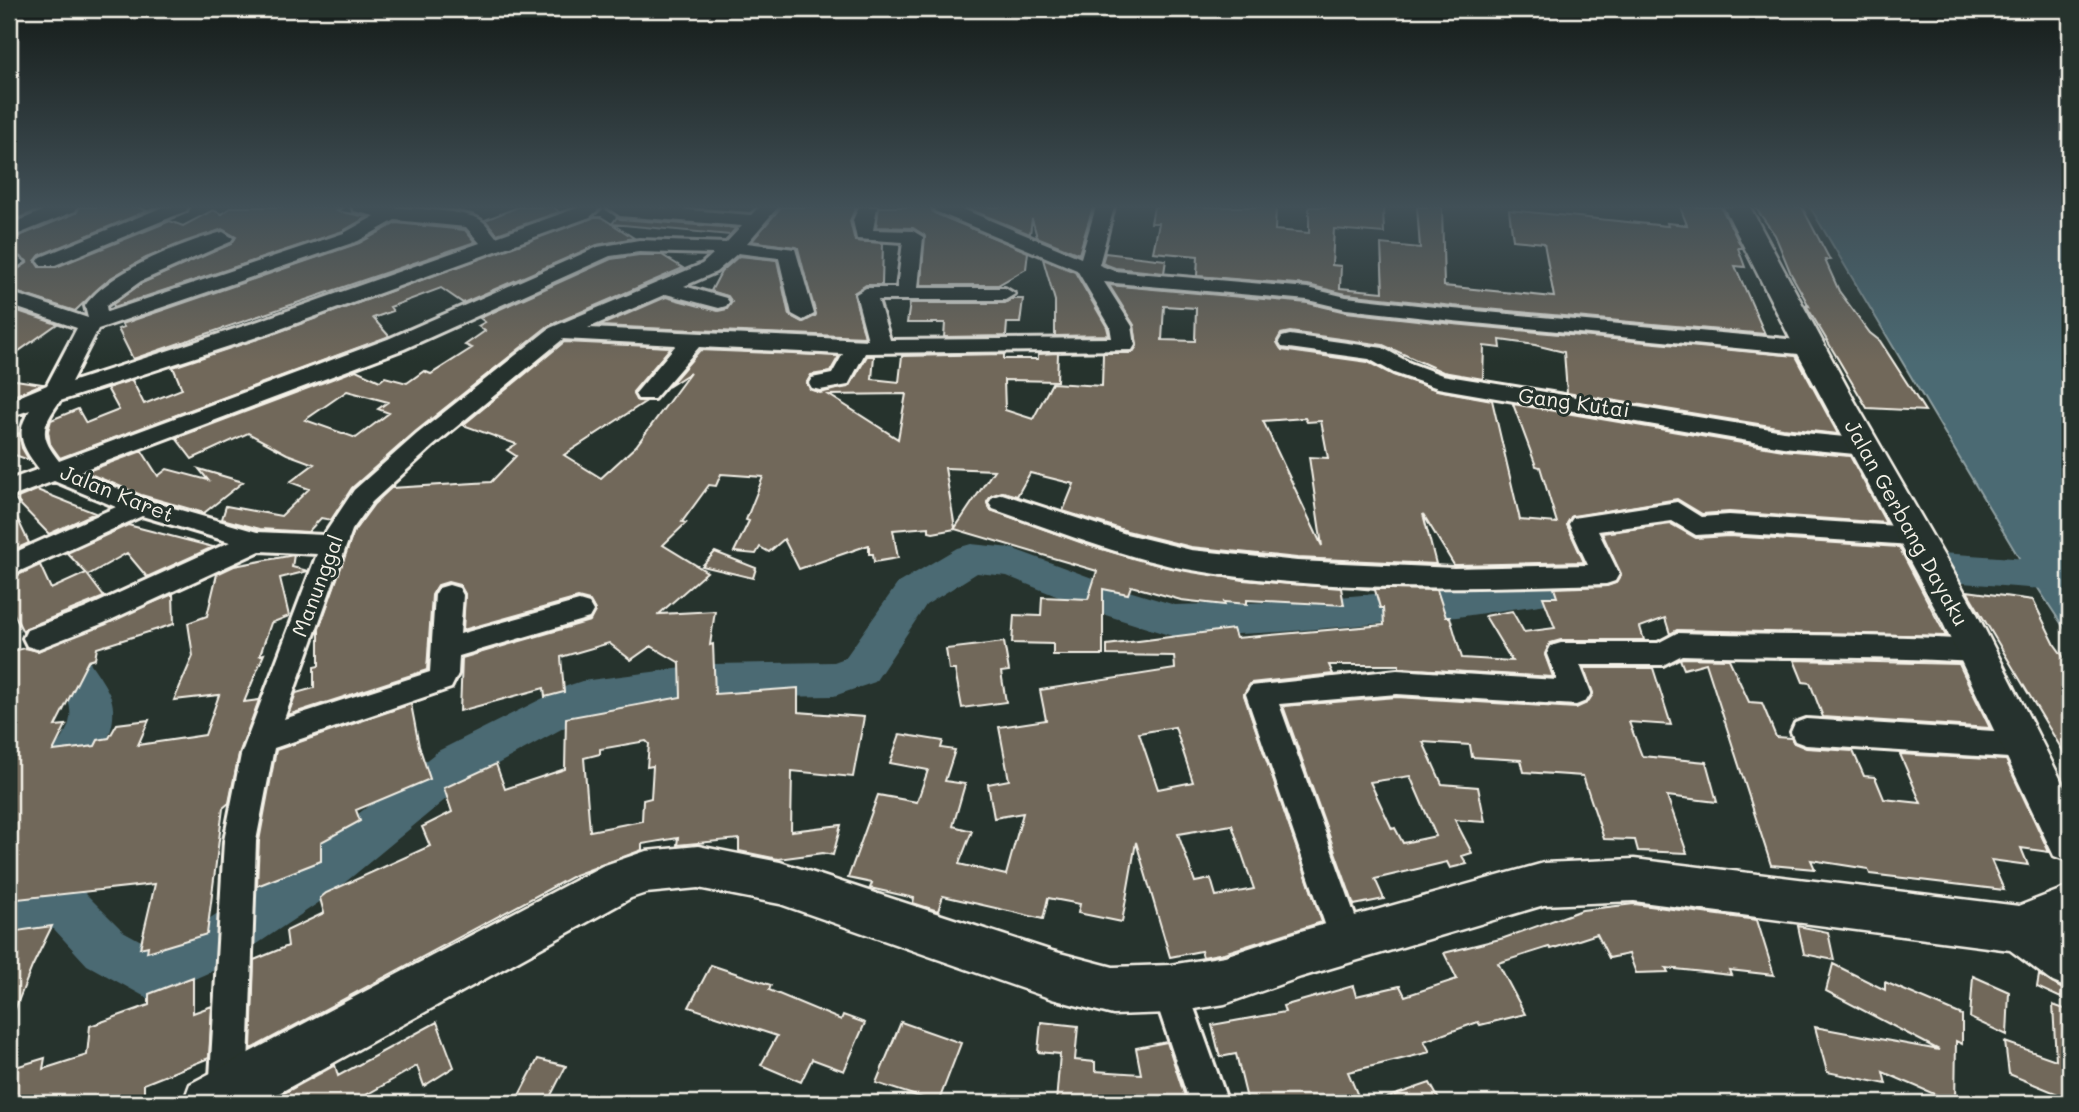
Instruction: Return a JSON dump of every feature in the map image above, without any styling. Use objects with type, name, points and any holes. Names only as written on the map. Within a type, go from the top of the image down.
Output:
[{"type":"highway","name":"Jalan Gerbang Dayaku","points":[[1764,259],[1915,541],[1945,590],[2025,746],[2070,842]]},
{"type":"highway","points":[[219,1099],[618,881],[670,869],[698,867],[780,883],[1052,975],[1112,990],[1170,989],[1225,980],[1347,941],[1544,884],[1589,880],[1634,880],[2019,929],[2070,965]]},
{"type":"highway","points":[[2019,929],[2070,908]]},
{"type":"street","points":[[48,261],[53,259]]},
{"type":"street","name":"Jalan Karet","points":[[175,259],[107,292],[94,306],[94,324],[38,415],[32,433],[33,444],[54,472],[139,508],[257,541],[331,545]]},
{"type":"street","points":[[9,298],[94,324],[286,259]]},
{"type":"street","points":[[9,410],[54,393],[261,328],[453,259]]},
{"type":"street","points":[[9,489],[396,344],[587,259]]},
{"type":"street","name":"Manunggal","points":[[219,1099],[235,948],[240,841],[262,739],[331,545],[363,496],[425,440],[558,332],[709,268],[719,259]]},
{"type":"street","points":[[789,259],[803,314]]},
{"type":"street","points":[[907,294],[911,259]]},
{"type":"street","points":[[1063,259],[1110,277],[1308,294],[1346,303],[1453,315],[1810,348]]},
{"type":"street","points":[[558,332],[856,347],[1122,346],[1126,343],[1125,333],[1087,269],[1090,259]]},
{"type":"street","points":[[663,287],[719,302]]},
{"type":"street","points":[[881,347],[865,295],[1005,294]]},
{"type":"street","points":[[646,394],[693,340]]},
{"type":"street","name":"Gang Kutai","points":[[1290,342],[1375,353],[1402,369],[1438,381],[1783,439],[1865,447]]},
{"type":"street","points":[[820,383],[840,380],[856,347]]},
{"type":"street","points":[[1002,503],[1123,543],[1191,560],[1297,571],[1454,578],[1606,574],[1582,524],[1677,511],[1696,526],[1729,524],[1915,541]]},
{"type":"street","points":[[9,566],[139,508]]},
{"type":"street","points":[[37,638],[94,616],[257,541]]},
{"type":"street","points":[[262,739],[438,682],[444,674],[449,595]]},
{"type":"street","points":[[446,649],[579,611]]},
{"type":"street","points":[[1347,941],[1261,694],[1397,682],[1576,693],[1562,654],[1663,654],[1677,644],[1832,649],[1880,645],[1976,650]]},
{"type":"street","points":[[1806,733],[2025,746]]},
{"type":"street","points":[[1170,989],[1209,1103]]},
{"type":"water","points":[[1841,259],[2070,259],[2070,637],[2028,573]]},
{"type":"building","points":[[22,259],[37,259],[35,261],[39,267],[56,267],[76,259],[144,259],[109,279],[75,311],[9,290],[9,275],[27,263]]},
{"type":"building","points":[[197,259],[259,259],[114,307],[113,304],[142,283]]},
{"type":"building","points":[[312,259],[426,259],[133,359],[118,329],[124,327],[122,324]]},
{"type":"building","points":[[479,259],[565,259],[463,303],[441,288],[390,307],[393,311],[373,318],[389,336],[387,337],[60,458],[50,444],[48,431],[51,420],[78,409],[86,423],[119,410],[107,388],[132,380],[144,404],[182,389],[173,367],[270,335]]},
{"type":"building","points":[[611,259],[668,259],[683,268],[548,326],[415,432],[352,488],[331,520],[321,518],[308,532],[260,529],[222,519],[226,506],[281,516],[309,489],[290,482],[314,464],[287,454],[248,433],[192,459],[176,438],[356,370],[380,381],[385,377],[407,383],[424,371],[431,374],[472,348],[465,345],[485,331],[478,326],[485,322],[480,318]],"holes":[[[347,391],[388,402],[378,409],[389,413],[356,438],[305,420]]]},
{"type":"building","points":[[736,259],[777,260],[789,315],[802,322],[815,316],[801,259],[883,259],[882,285],[866,285],[854,293],[865,337],[599,326],[666,297],[718,311],[727,309],[732,302],[728,296],[711,291],[721,272]]},
{"type":"building","points":[[923,259],[1027,259],[1026,269],[998,285],[921,285]]},
{"type":"building","points":[[1043,259],[1075,272],[1109,335],[1055,336],[1055,301]]},
{"type":"building","points":[[1103,259],[1166,260],[1164,273],[1115,268],[1102,263]]},
{"type":"building","points":[[1198,259],[1332,259],[1332,265],[1341,266],[1340,288],[1383,292],[1382,259],[1443,259],[1444,286],[1554,297],[1547,259],[1742,259],[1745,267],[1735,266],[1765,334],[1453,306],[1346,294],[1308,285],[1197,276]]},
{"type":"building","points":[[1785,259],[1829,259],[1825,260],[1839,291],[1870,333],[1880,341],[1925,411],[1867,408],[1806,305],[1809,306]]},
{"type":"building","points":[[1109,285],[1308,303],[1346,312],[1453,324],[1796,356],[1838,434],[1783,428],[1567,393],[1564,352],[1535,345],[1500,340],[1501,348],[1484,346],[1483,379],[1443,372],[1383,345],[1290,332],[1281,334],[1277,341],[1282,350],[1368,362],[1393,375],[1437,390],[1492,400],[1520,520],[1557,523],[1540,467],[1536,466],[1513,404],[1783,450],[1850,456],[1886,523],[1729,512],[1702,514],[1677,499],[1571,517],[1567,525],[1584,562],[1454,565],[1423,514],[1436,564],[1297,558],[1191,547],[1063,511],[1074,484],[1030,473],[1017,496],[1003,492],[991,496],[987,502],[991,510],[1091,546],[1166,567],[1243,580],[1341,588],[1344,605],[1247,600],[1247,604],[1224,602],[1225,605],[1181,600],[1131,586],[1128,594],[1103,589],[1103,655],[1053,655],[1053,644],[1012,643],[1014,615],[1041,616],[1042,597],[1088,599],[1097,571],[955,529],[929,532],[929,527],[893,530],[898,558],[874,562],[873,554],[869,554],[869,545],[799,569],[784,539],[769,552],[760,547],[756,554],[734,552],[749,521],[746,520],[763,477],[721,474],[716,486],[709,485],[682,522],[686,523],[663,545],[707,572],[659,614],[715,611],[710,645],[713,644],[715,694],[798,688],[798,712],[864,717],[853,777],[792,771],[791,831],[841,825],[833,855],[823,853],[778,859],[739,851],[739,839],[677,845],[678,838],[642,844],[642,850],[575,875],[251,1049],[254,960],[288,946],[286,931],[324,913],[320,898],[326,893],[430,846],[422,827],[452,812],[444,788],[496,764],[505,789],[565,769],[566,718],[681,697],[680,663],[651,646],[631,660],[609,643],[561,657],[564,692],[545,697],[544,688],[460,711],[462,658],[590,621],[595,610],[590,601],[578,598],[463,630],[465,594],[460,585],[448,582],[438,585],[432,595],[427,670],[288,715],[296,693],[314,688],[314,667],[319,666],[319,629],[354,531],[374,504],[391,488],[491,482],[516,456],[507,450],[516,444],[463,425],[564,342],[671,347],[633,392],[636,400],[645,402],[564,455],[601,478],[636,446],[690,373],[668,387],[700,350],[839,356],[830,372],[811,375],[807,382],[810,389],[820,393],[850,386],[867,356],[874,356],[872,379],[899,382],[902,356],[1004,354],[1004,359],[1038,359],[1038,354],[1058,353],[1057,381],[1004,380],[1005,410],[1033,419],[1052,383],[1102,386],[1103,353],[1132,353],[1137,346],[1134,325]],"holes":[[[1164,306],[1196,308],[1195,341],[1162,340]],[[906,394],[898,439],[829,395]],[[1305,418],[1307,422],[1321,421],[1328,458],[1309,457],[1322,546],[1263,421]],[[945,468],[994,470],[955,528]],[[646,741],[649,744],[647,767],[653,766],[651,798],[643,800],[642,821],[590,831],[584,758],[600,754],[600,749]]]},
{"type":"building","points":[[1012,299],[1023,299],[1020,323],[1007,323],[1006,336],[944,337],[945,323],[907,323],[910,303],[1005,303]]},
{"type":"building","points":[[9,308],[57,324],[9,358]]},
{"type":"building","points":[[9,379],[42,384],[11,397]]},
{"type":"building","points":[[19,433],[22,448],[29,460],[9,453],[9,437]]},
{"type":"building","points":[[142,451],[158,476],[167,469],[208,480],[199,469],[243,482],[204,513],[141,495],[85,472]]},
{"type":"building","points":[[37,490],[95,513],[49,534],[15,499]]},
{"type":"building","points":[[9,501],[29,543],[9,552]]},
{"type":"building","points":[[1671,524],[1696,538],[1729,536],[1899,547],[1946,636],[1677,630],[1670,634],[1665,618],[1640,627],[1644,640],[1561,640],[1550,643],[1545,655],[1553,677],[1399,668],[1399,665],[1329,665],[1333,674],[1251,683],[1244,695],[1322,922],[1224,953],[1203,957],[1201,951],[1170,957],[1136,842],[1122,922],[1078,913],[1080,904],[1048,898],[1043,919],[943,896],[938,911],[913,903],[914,898],[870,888],[872,883],[848,878],[878,795],[917,802],[928,770],[890,763],[900,734],[943,741],[941,748],[955,750],[945,781],[965,784],[953,826],[972,831],[959,864],[1006,875],[1023,813],[994,818],[988,784],[1009,780],[999,727],[1046,720],[1040,690],[1175,669],[1174,656],[1107,655],[1107,645],[1233,629],[1236,638],[1384,625],[1383,608],[1380,608],[1375,590],[1354,588],[1437,590],[1446,617],[1450,617],[1462,658],[1512,661],[1485,616],[1512,611],[1524,632],[1555,628],[1543,597],[1557,597],[1554,588],[1607,586],[1616,583],[1621,575],[1602,533]],"holes":[[[1175,727],[1193,782],[1158,789],[1139,733]],[[1232,825],[1254,889],[1216,896],[1211,879],[1195,882],[1178,834]]]},
{"type":"building","points":[[128,525],[213,547],[147,577],[127,553],[88,575],[67,553]]},
{"type":"building","points":[[715,552],[756,568],[753,578],[702,566]]},
{"type":"building","points":[[294,555],[292,567],[308,571],[280,578],[289,616],[271,623],[260,655],[264,654],[244,702],[259,700],[239,754],[229,803],[223,808],[207,934],[147,952],[148,946],[140,948],[155,884],[9,900],[9,652],[25,648],[38,651],[173,594],[174,624],[97,648],[95,659],[88,661],[55,726],[66,725],[53,751],[95,746],[98,740],[109,738],[117,724],[149,720],[138,745],[205,735],[219,695],[174,700],[193,656],[188,623],[207,616],[217,574],[234,566]]},
{"type":"building","points":[[40,565],[51,589],[86,573],[104,597],[26,628],[23,632],[9,604],[9,579]]},
{"type":"building","points":[[1967,591],[2033,600],[2055,645],[2070,666],[2070,763]]},
{"type":"building","points":[[1004,642],[1009,671],[1001,672],[1006,702],[962,708],[955,670],[949,670],[946,649]]},
{"type":"building","points":[[1680,659],[1729,659],[1749,702],[1762,703],[1776,737],[1791,738],[1794,743],[1806,748],[1853,751],[1864,776],[1875,777],[1884,799],[1921,803],[1900,754],[2006,760],[2049,852],[2021,848],[2028,865],[1991,860],[2004,890],[1870,874],[1868,869],[1811,860],[1815,869],[1771,865],[1706,663],[1684,669]]},
{"type":"building","points":[[1794,660],[1959,664],[1990,728],[1823,717],[1810,683],[1803,682]]},
{"type":"building","points":[[1584,668],[1653,668],[1671,725],[1629,722],[1642,756],[1706,762],[1717,802],[1667,796],[1687,853],[1638,851],[1635,840],[1604,839],[1583,776],[1524,772],[1521,760],[1472,757],[1470,745],[1423,742],[1442,784],[1478,787],[1485,822],[1455,820],[1472,853],[1462,856],[1467,864],[1450,868],[1447,862],[1375,879],[1384,899],[1354,905],[1283,706],[1397,697],[1576,708],[1587,703],[1593,694]],"holes":[[[1410,776],[1436,836],[1403,843],[1395,828],[1392,829],[1370,782]]]},
{"type":"building","points":[[411,704],[419,746],[430,779],[356,810],[360,821],[321,842],[321,861],[257,886],[259,841],[276,750]]},
{"type":"building","points":[[1634,904],[1757,920],[1774,975],[1729,970],[1731,975],[1666,968],[1668,972],[1636,973],[1629,954],[1609,958],[1597,934],[1498,963],[1525,1014],[1480,1025],[1478,1022],[1424,1041],[1430,1052],[1348,1072],[1361,1103],[1248,1103],[1236,1054],[1220,1057],[1212,1025],[1285,1012],[1283,1006],[1353,986],[1356,996],[1400,986],[1405,996],[1457,979],[1444,953],[1504,938],[1582,910]]},
{"type":"building","points":[[52,926],[32,967],[9,1024],[9,932]]},
{"type":"building","points":[[1798,926],[1828,932],[1834,960],[1804,954]]},
{"type":"building","points":[[1833,964],[1885,990],[1885,982],[1962,1015],[1962,1044],[1956,1041],[1955,1103],[1883,1072],[1886,1084],[1827,1072],[1815,1027],[1939,1050],[1826,991]]},
{"type":"building","points":[[711,965],[771,985],[769,990],[841,1020],[843,1015],[865,1023],[844,1071],[812,1059],[801,1082],[761,1065],[777,1036],[689,1007]]},
{"type":"building","points":[[2039,975],[2062,989],[2061,998],[2037,987]]},
{"type":"building","points":[[1973,976],[2009,992],[2007,1035],[1970,1018]]},
{"type":"building","points":[[193,977],[193,1013],[212,1006],[209,1058],[144,1084],[144,1103],[9,1103],[9,1069],[45,1058],[43,1069],[87,1055],[90,1026],[149,1005],[149,994]]},
{"type":"building","points":[[2053,1005],[2070,1011],[2070,1099],[2009,1074],[2005,1042],[2056,1060]]},
{"type":"building","points":[[437,1022],[454,1067],[424,1086],[417,1066],[352,1103],[266,1103],[335,1065],[338,1076]]},
{"type":"building","points":[[901,1022],[961,1043],[938,1103],[876,1083]]},
{"type":"building","points":[[1041,1022],[1078,1026],[1075,1060],[1095,1062],[1095,1071],[1141,1074],[1136,1048],[1167,1042],[1187,1103],[1056,1103],[1060,1054],[1038,1052]]},
{"type":"building","points":[[538,1059],[566,1066],[547,1103],[515,1103]]},
{"type":"building","points":[[1430,1083],[1441,1103],[1380,1103],[1380,1100]]},
{"type":"waterway","points":[[9,906],[65,906],[105,948],[149,974],[208,948],[313,879],[454,765],[582,698],[714,681],[834,679],[860,670],[912,594],[971,558],[1011,562],[1110,601],[1175,621],[1280,617],[1457,602],[1670,572]]},
{"type":"waterway","points":[[1855,561],[2070,577]]},
{"type":"waterway","points":[[9,676],[74,673],[89,698],[91,719],[88,735],[69,763],[40,784],[9,797]]}]
